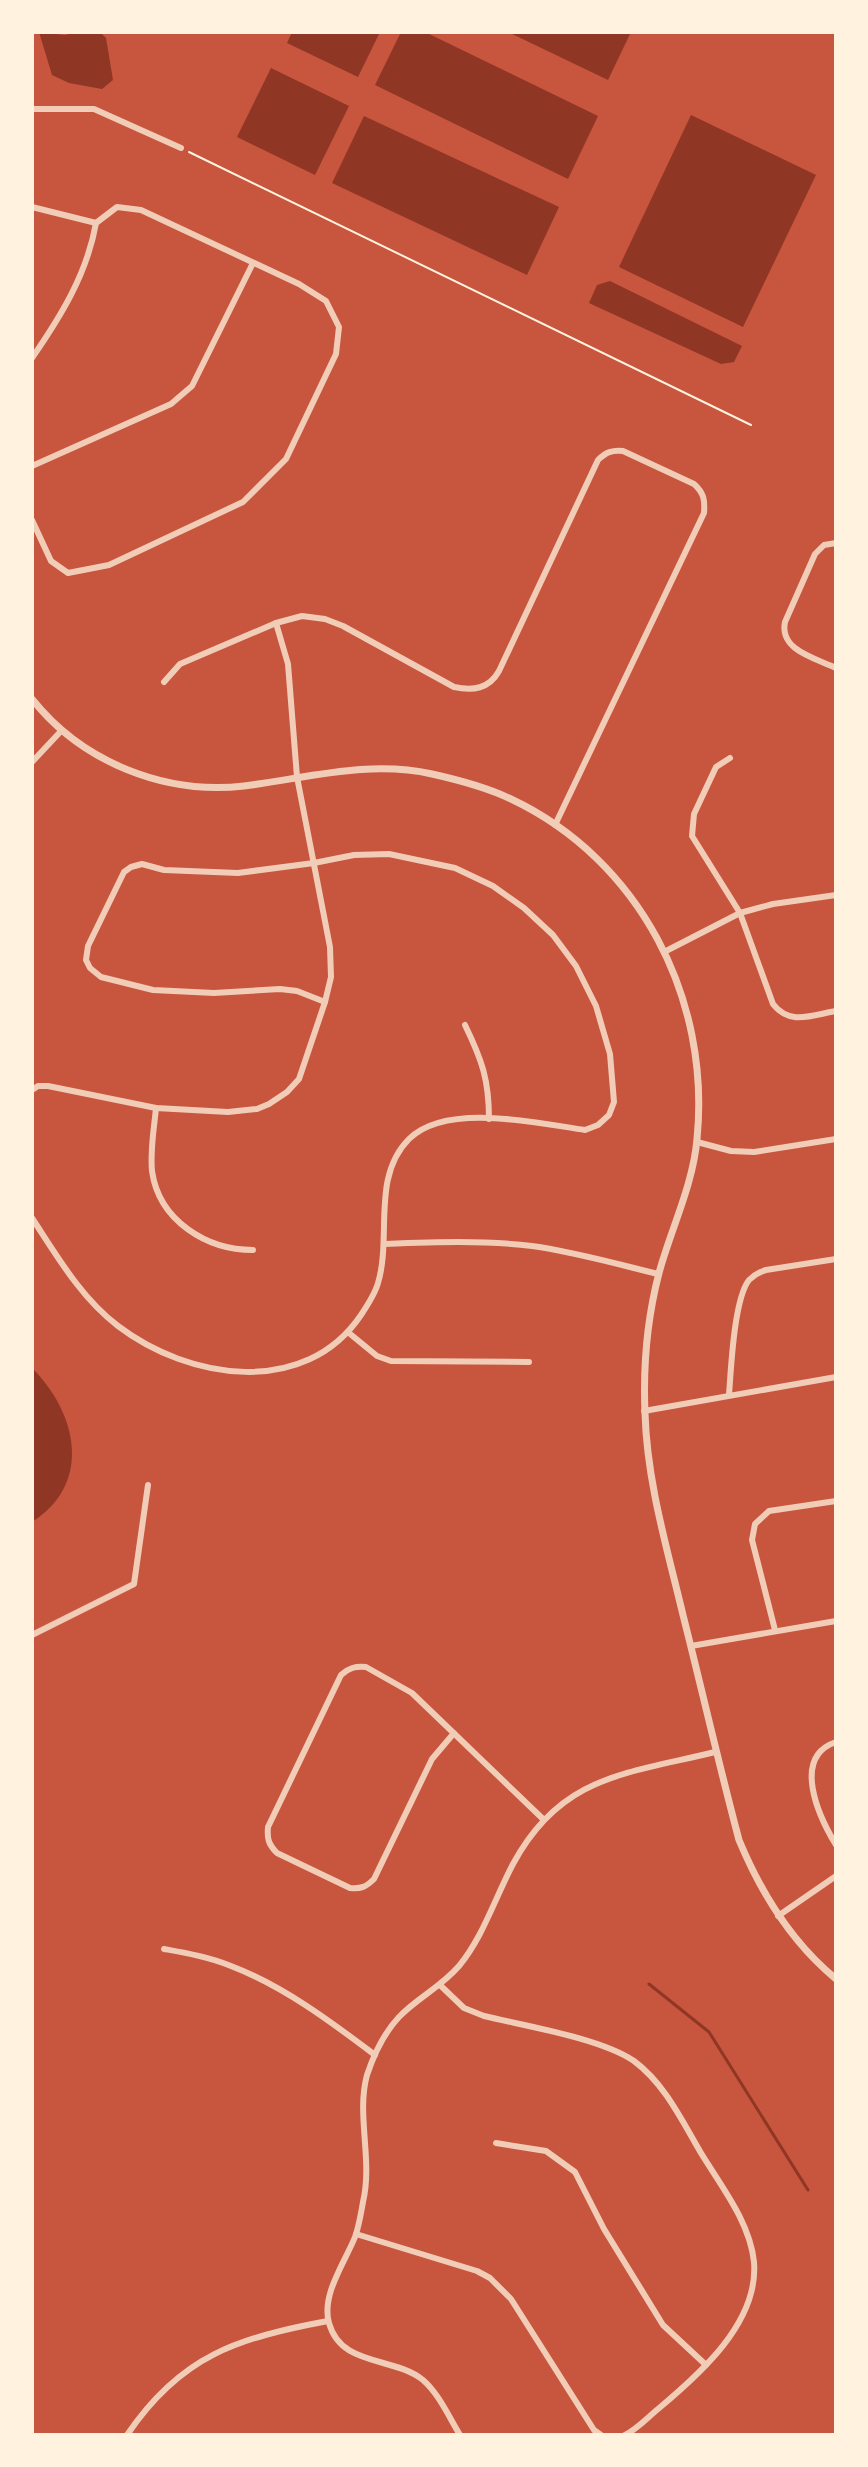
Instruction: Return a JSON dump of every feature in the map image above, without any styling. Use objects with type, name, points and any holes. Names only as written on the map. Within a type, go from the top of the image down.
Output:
[{"type":"street","points":[[32,109],[94,109],[181,148]]},
{"type":"street","points":[[32,207],[96,223]]},
{"type":"street","points":[[32,358],[63,312],[91,253],[96,223],[117,207],[141,210],[299,284],[326,301],[339,327],[336,354],[286,459],[243,502],[109,565],[68,573],[51,561],[32,520]]},
{"type":"street","points":[[32,466],[171,404],[192,386],[253,263]]},
{"type":"street","points":[[164,682],[180,664],[276,623],[302,616],[325,619],[343,626],[454,687],[469,690],[482,687],[493,681],[499,671],[598,460],[604,453],[623,451],[694,484],[702,492],[704,513],[555,825]]},
{"type":"street","points":[[836,543],[824,545],[815,554],[783,632],[788,643],[797,650],[836,668]]},
{"type":"street","points":[[32,1090],[38,1086],[48,1086],[156,1108],[228,1112],[257,1109],[269,1104],[299,1079],[331,977],[330,947],[297,777],[288,664],[276,623]]},
{"type":"street","points":[[32,699],[84,748],[110,763],[157,780],[191,786],[240,787],[360,768],[423,772],[489,789],[555,825],[612,874],[634,901],[666,951],[692,1029],[699,1089],[697,1142],[687,1185],[658,1274],[645,1361],[644,1411],[652,1489],[739,1840],[749,1865],[778,1916],[799,1944],[836,1979]]},
{"type":"street","points":[[32,762],[62,730]]},
{"type":"street","points":[[730,758],[716,767],[694,814],[691,825],[696,845],[740,913],[773,1004],[779,1012],[787,1017],[836,1011]]},
{"type":"street","points":[[32,1218],[67,1272],[118,1326],[188,1362],[246,1372],[281,1371],[313,1360],[349,1333],[378,1284],[384,1244],[384,1193],[394,1163],[407,1140],[442,1120],[489,1119],[585,1130],[598,1125],[609,1115],[614,1102],[610,1054],[596,1006],[576,966],[553,935],[524,908],[493,886],[455,868],[389,854],[354,855],[238,873],[164,870],[142,864],[124,872],[88,946],[86,960],[101,977],[153,990],[214,993],[280,989],[297,991],[325,1002]]},
{"type":"street","points":[[666,951],[740,913],[773,904],[836,895]]},
{"type":"street","points":[[465,1025],[484,1063],[489,1090],[489,1119]]},
{"type":"street","points":[[156,1108],[153,1173],[158,1192],[170,1212],[191,1232],[213,1245],[233,1250],[253,1250]]},
{"type":"street","points":[[697,1142],[731,1151],[754,1152],[836,1139]]},
{"type":"street","points":[[384,1244],[460,1241],[531,1246],[658,1274]]},
{"type":"street","points":[[729,1395],[734,1336],[744,1290],[749,1281],[766,1270],[836,1259]]},
{"type":"street","points":[[349,1333],[377,1356],[391,1361],[529,1362]]},
{"type":"street","points":[[644,1411],[836,1377]]},
{"type":"street","points":[[32,1635],[134,1584],[148,1485]]},
{"type":"street","points":[[775,1630],[752,1540],[755,1524],[769,1511],[836,1501]]},
{"type":"street","points":[[691,1646],[836,1621]]},
{"type":"street","points":[[454,1733],[432,1759],[374,1879],[368,1885],[359,1889],[350,1888],[277,1853],[270,1846],[268,1827],[341,1675],[357,1666],[366,1667],[399,1684],[454,1733],[543,1819]]},
{"type":"street","points":[[836,1742],[818,1753],[811,1773],[812,1786],[836,1845]]},
{"type":"street","points":[[460,2435],[434,2392],[422,2379],[355,2354],[342,2346],[328,2321],[327,2309],[332,2291],[356,2234],[365,2197],[365,2090],[375,2055],[400,2016],[441,1986],[461,1964],[526,1841],[543,1819],[573,1793],[593,1785],[715,1752]]},
{"type":"street","points":[[778,1916],[836,1876]]},
{"type":"street","points":[[164,1949],[232,1966],[262,1980],[300,2002],[375,2055]]},
{"type":"street","points":[[441,1986],[464,2008],[484,2016],[610,2047],[651,2075],[739,2216],[750,2241],[754,2281],[748,2303],[733,2330],[689,2384],[625,2435]]},
{"type":"street","points":[[496,2143],[546,2151],[575,2172],[604,2229],[663,2325],[706,2365]]},
{"type":"street","points":[[356,2234],[477,2271],[502,2288],[594,2430],[601,2435]]},
{"type":"street","points":[[127,2435],[144,2409],[168,2385],[221,2349],[275,2331],[328,2321]]},
{"type":"path","points":[[181,148],[751,425]]},
{"type":"shaded area","points":[[39,32],[65,35],[100,32],[106,38],[113,80],[102,89],[69,83],[52,75]]},
{"type":"shaded area","points":[[292,32],[380,32],[358,77],[287,43]]},
{"type":"shaded area","points":[[401,32],[425,32],[598,116],[568,179],[375,85]]},
{"type":"shaded area","points":[[508,32],[631,32],[608,80]]},
{"type":"shaded area","points":[[271,68],[349,106],[315,175],[237,137]]},
{"type":"shaded area","points":[[691,115],[816,175],[743,327],[619,267]]},
{"type":"shaded area","points":[[364,116],[559,207],[527,275],[332,183]]},
{"type":"shaded area","points":[[610,281],[742,346],[734,362],[721,364],[589,303],[597,285]]},
{"type":"shaded area","points":[[32,1368],[60,1406],[72,1447],[71,1468],[64,1488],[51,1506],[32,1522]]},
{"type":"waterway","points":[[649,1984],[709,2032],[808,2190]]}]
